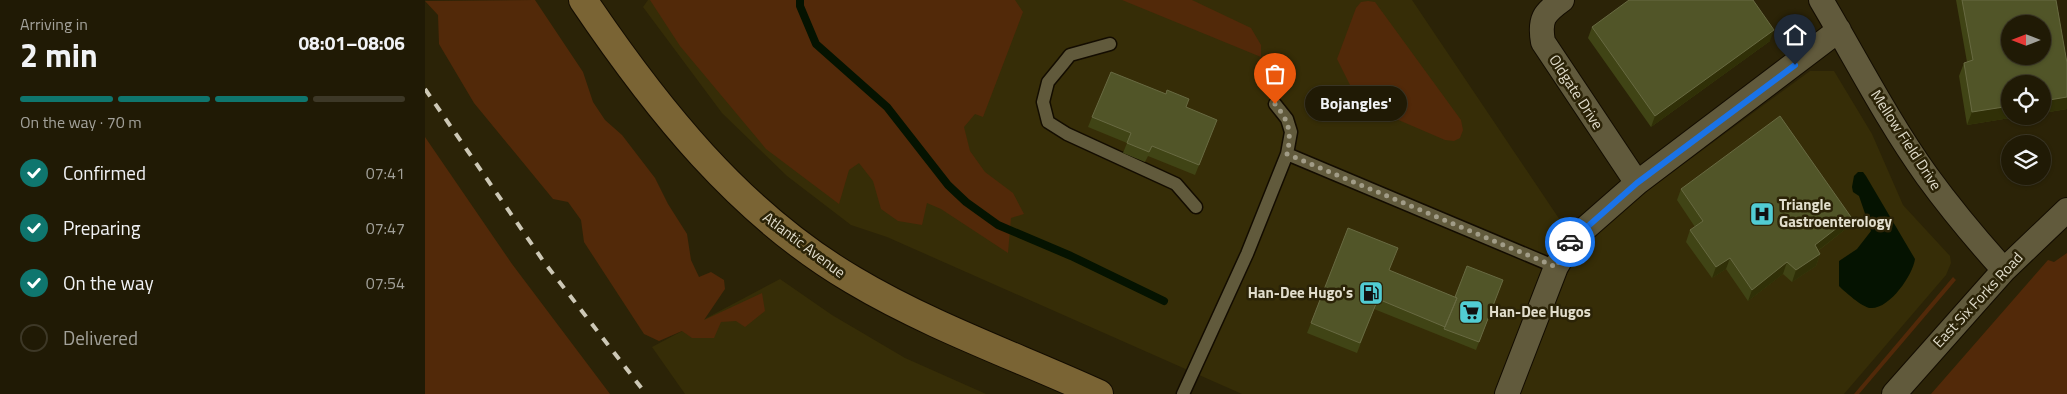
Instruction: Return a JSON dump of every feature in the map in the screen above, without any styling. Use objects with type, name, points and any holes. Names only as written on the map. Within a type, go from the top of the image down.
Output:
[{"type":"main road","name":"Atlantic Avenue","points":[[583,0],[658,105],[690,141],[722,176],[756,208],[809,251],[852,280],[889,300],[1099,394]]},
{"type":"street","name":"Oldgate Drive","points":[[1562,0],[1548,10],[1540,26],[1543,42],[1637,183]]},
{"type":"street","name":"Mellow Field Drive","points":[[1821,0],[1887,114],[1927,176],[1971,232],[2005,270]]},
{"type":"street","points":[[1507,394],[1556,267],[1572,240],[1637,183],[1839,30]]},
{"type":"street","name":"East Six Forks Road","points":[[1894,394],[2005,270],[2067,210]]},
{"type":"lane","points":[[1111,44],[1070,55],[1049,82],[1043,102],[1048,122],[1067,134],[1176,184],[1196,207]]},
{"type":"lane","points":[[1183,394],[1247,254],[1287,154],[1291,132],[1287,119],[1275,104]]},
{"type":"lane","points":[[1287,154],[1556,267]]},
{"type":"shaded area","points":[[535,0],[583,72],[593,102],[605,120],[622,135],[655,178],[668,204],[687,234],[691,260],[699,277],[711,272],[724,280],[725,289],[704,320],[762,293],[765,311],[745,327],[736,321],[721,322],[714,338],[692,338],[682,331],[659,341],[644,334],[584,242],[581,220],[568,202],[553,199],[474,103],[439,44],[438,15],[425,1]]},
{"type":"shaded area","points":[[648,0],[1412,0],[1564,226],[1586,236],[1810,71],[1834,71],[1872,134],[1903,205],[1950,256],[1951,263],[1946,275],[1844,394],[1242,394],[887,237],[851,225],[787,176],[722,113],[643,7]]},
{"type":"shaded area","points":[[650,0],[1015,0],[1023,12],[983,117],[975,114],[964,127],[970,151],[985,172],[1013,193],[1024,214],[1011,218],[1008,253],[941,209],[927,203],[922,225],[898,221],[881,209],[873,181],[859,163],[849,170],[839,204],[766,149],[680,46]]},
{"type":"shaded area","points":[[1122,0],[1192,0],[1251,28],[1261,45],[1261,57]]},
{"type":"shaded area","points":[[1361,2],[1375,2],[1461,120],[1463,130],[1460,138],[1454,141],[1445,140],[1359,103],[1337,59],[1356,8]]},
{"type":"shaded area","points":[[425,137],[512,264],[610,394],[425,394]]},
{"type":"shaded area","points":[[1858,172],[1863,172],[1866,176],[1915,259],[1910,274],[1892,298],[1877,307],[1870,308],[1858,302],[1839,286],[1839,261],[1857,249],[1871,231],[1859,196],[1853,192],[1854,176]]},
{"type":"shaded area","points":[[2067,253],[2067,394],[1931,394],[2048,260],[2054,262]]},
{"type":"shaded area","points":[[1953,277],[1956,280],[1859,394],[1854,394]]},
{"type":"shaded area","points":[[780,279],[832,315],[905,358],[986,394],[685,394],[652,347]]},
{"type":"building","points":[[1629,0],[1753,0],[1774,30],[1655,116],[1592,27]]},
{"type":"building","points":[[1962,0],[2056,0],[2067,63],[2067,97],[2051,100],[2051,75],[2001,75],[2001,107],[1972,112],[1964,63],[1973,60]]},
{"type":"building","points":[[1111,72],[1166,94],[1167,90],[1189,99],[1186,107],[1217,120],[1199,165],[1152,146],[1149,152],[1127,143],[1131,133],[1092,117]]},
{"type":"building","name":"Triangle Gastroenterology","points":[[1780,116],[1851,217],[1815,245],[1820,254],[1796,270],[1787,262],[1752,290],[1730,258],[1716,267],[1690,230],[1703,221],[1681,189]]},
{"type":"building","name":"Han-Dee Hugo's","points":[[1348,228],[1398,248],[1389,270],[1457,298],[1445,327],[1378,299],[1360,343],[1311,323]]},
{"type":"building","points":[[1467,266],[1503,280],[1479,342],[1444,329],[1457,298],[1455,297]]},
{"type":"waterway","points":[[800,0],[800,6],[816,44],[887,107],[948,185],[966,202],[998,225],[1071,256],[1164,301]]},
{"type":"railway","points":[[425,89],[544,262],[646,394]]},
{"type":"way so far","points":[[1275,104],[1287,119],[1291,132],[1287,154],[1556,267],[1570,242]]},
{"type":"place","name":"Bojangles'","points":[[1275,104]]},
{"type":"place","name":"Triangle Gastroenterology","points":[[1762,214]]},
{"type":"place","name":"Han-Dee Hugo's","points":[[1371,293]]},
{"type":"place","name":"Han-Dee Hugos","points":[[1471,312]]},
{"type":"route","points":[[1570,242],[1637,183],[1795,65]]}]
